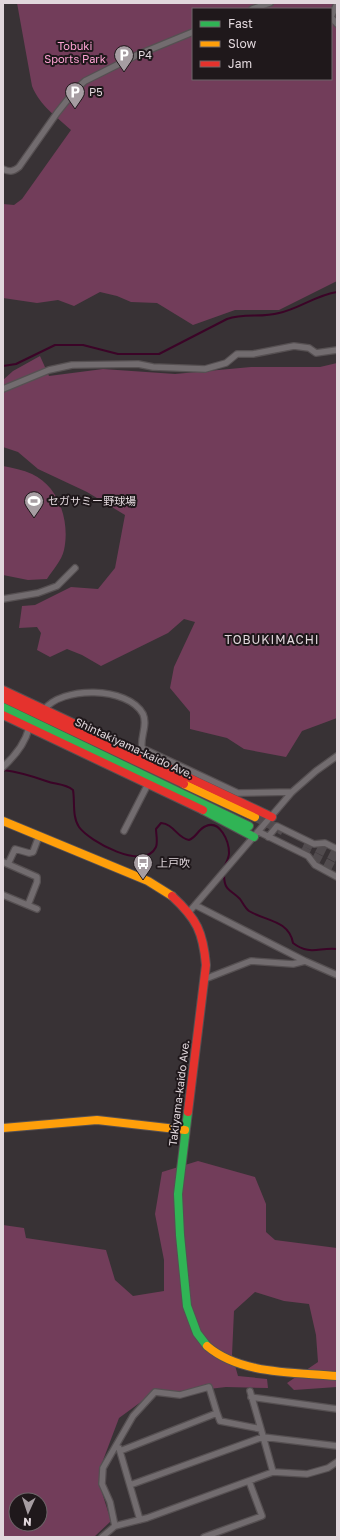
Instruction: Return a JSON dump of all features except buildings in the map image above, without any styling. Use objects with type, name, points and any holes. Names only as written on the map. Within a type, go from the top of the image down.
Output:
[{"type":"main road","points":[[3,690],[44,710],[141,752],[272,817]]},
{"type":"main road","name":"Shintakiyama-kaido Ave.","points":[[3,698],[255,817]]},
{"type":"main road","name":"Shintakiyama-kaido Ave.","points":[[3,708],[249,826]]},
{"type":"main road","points":[[3,715],[257,834]]},
{"type":"main road","name":"Takiyama-kaido Ave.","points":[[3,821],[152,883],[172,896],[189,912],[199,930],[204,946],[206,965],[178,1194],[178,1217],[186,1302],[193,1327],[199,1337],[215,1354],[238,1364],[337,1376]]},
{"type":"main road","points":[[3,1128],[97,1120],[185,1130]]},
{"type":"street","points":[[255,8],[270,3]]},
{"type":"street","points":[[332,15],[337,4],[333,3]]},
{"type":"street","points":[[3,169],[8,172],[14,171],[18,167],[57,113],[85,81],[131,57],[192,32]]},
{"type":"street","points":[[3,389],[49,370],[72,365],[138,364],[153,367],[205,370],[226,363],[237,354],[253,354],[294,346],[310,348],[316,353],[337,350]]},
{"type":"street","points":[[3,599],[38,593],[58,586],[75,568]]},
{"type":"street","points":[[44,710],[49,703],[83,693],[120,696],[138,708],[143,715],[144,727],[141,752],[238,793],[292,792]]},
{"type":"street","points":[[4,766],[20,749],[26,739],[29,728]]},
{"type":"street","points":[[189,912],[212,883],[272,817],[292,792],[316,771],[337,756]]},
{"type":"street","points":[[124,832],[148,784]]},
{"type":"street","points":[[268,837],[277,826],[314,844],[325,843],[337,848]]},
{"type":"street","points":[[257,834],[268,837],[308,856],[315,865],[337,877]]},
{"type":"street","points":[[28,905],[37,882],[36,877],[6,863],[15,849],[29,853],[33,852],[39,836]]},
{"type":"street","points":[[3,895],[37,909]]},
{"type":"street","points":[[195,905],[305,961],[337,975]]},
{"type":"street","points":[[205,980],[252,961],[293,964],[305,961]]},
{"type":"street","points":[[115,1526],[110,1502],[102,1484],[103,1468],[138,1409],[155,1392],[180,1395],[209,1387],[220,1422],[261,1429]]},
{"type":"street","points":[[273,1472],[251,1394],[337,1409]]},
{"type":"street","points":[[120,1451],[217,1413]]},
{"type":"street","points":[[130,1485],[263,1437],[337,1446]]},
{"type":"street","points":[[117,1443],[140,1520]]},
{"type":"street","points":[[104,1536],[115,1526],[140,1520],[273,1472],[307,1474],[328,1468],[337,1462]]},
{"type":"street","points":[[204,1537],[262,1516],[249,1481]]},
{"type":"green space","name":"Tobuki Sports Park","points":[[17,3],[337,3],[337,281],[279,310],[235,310],[193,325],[157,303],[131,302],[117,296],[100,292],[74,306],[58,300],[37,303],[3,298],[3,204],[14,205],[22,199],[71,130],[44,105],[35,93],[32,86]]},
{"type":"green space","points":[[40,356],[49,376],[103,369],[175,374],[251,367],[320,367],[337,363],[337,718],[302,731],[286,757],[244,749],[227,738],[190,729],[190,712],[170,688],[174,667],[195,622],[184,619],[168,633],[101,666],[82,655],[67,649],[50,657],[37,650],[41,633],[37,627],[19,628],[22,606],[35,605],[71,587],[98,589],[115,568],[125,515],[87,492],[38,469],[18,452],[3,447],[3,380],[13,371]]},
{"type":"green space","name":"セガサミー野球場","points":[[3,466],[32,474],[42,480],[50,488],[61,507],[65,529],[64,550],[59,561],[47,579],[28,580],[3,575]]},
{"type":"green space","points":[[198,1161],[255,1177],[266,1204],[266,1232],[275,1240],[337,1248],[337,1387],[294,1390],[287,1383],[318,1362],[316,1335],[309,1304],[284,1301],[255,1292],[234,1311],[232,1355],[238,1376],[267,1379],[268,1388],[226,1387],[149,1396],[119,1418],[102,1463],[99,1483],[111,1521],[94,1537],[3,1537],[3,1225],[24,1228],[26,1238],[106,1250],[115,1280],[133,1296],[164,1291],[164,1260],[155,1214],[162,1172]]},
{"type":"waterway","points":[[3,366],[16,364],[55,345],[83,345],[118,354],[159,354],[227,319],[240,316],[279,313],[322,296],[337,292]]},
{"type":"waterway","points":[[3,770],[25,774],[63,785],[73,790],[75,819],[79,827],[94,840],[117,852],[140,856],[150,854],[157,845],[156,829],[161,823],[169,826],[181,837],[189,840],[194,837],[203,827],[211,825],[216,826],[223,833],[229,848],[229,853],[224,868]]},
{"type":"waterway","points":[[224,874],[226,887],[240,899],[249,911],[282,925],[291,935],[293,943],[299,947],[310,950],[337,949]]},
{"type":"tunnel","points":[[255,817],[283,831]]},
{"type":"tunnel","points":[[305,842],[337,858]]},
{"type":"tunnel","points":[[301,850],[337,869]]},
{"type":"traffic: fast","points":[[3,707],[249,826]]},
{"type":"traffic: fast","points":[[203,810],[254,837]]},
{"type":"traffic: fast","points":[[188,1112],[178,1194],[180,1235],[187,1306],[197,1333],[207,1346]]},
{"type":"traffic: slow","points":[[184,784],[255,817]]},
{"type":"traffic: slow","points":[[3,821],[148,881],[172,896]]},
{"type":"traffic: slow","points":[[3,1128],[97,1120],[185,1130]]},
{"type":"traffic: slow","points":[[207,1346],[221,1355],[252,1367],[286,1372],[337,1376]]},
{"type":"traffic: jam","points":[[3,690],[272,817]]},
{"type":"traffic: jam","points":[[3,698],[184,784]]},
{"type":"traffic: jam","points":[[3,715],[203,810]]},
{"type":"traffic: jam","points":[[172,896],[181,904],[193,919],[201,935],[206,965],[188,1112]]},
{"type":"place","name":"P4","points":[[124,72]]},
{"type":"place","name":"P5","points":[[75,109]]},
{"type":"place","name":"セガサミー野球場","points":[[34,518]]},
{"type":"place","name":"上戸吹","points":[[143,880]]},
{"type":"district","name":"TOBUKIMACHI","points":[[272,640]]}]
